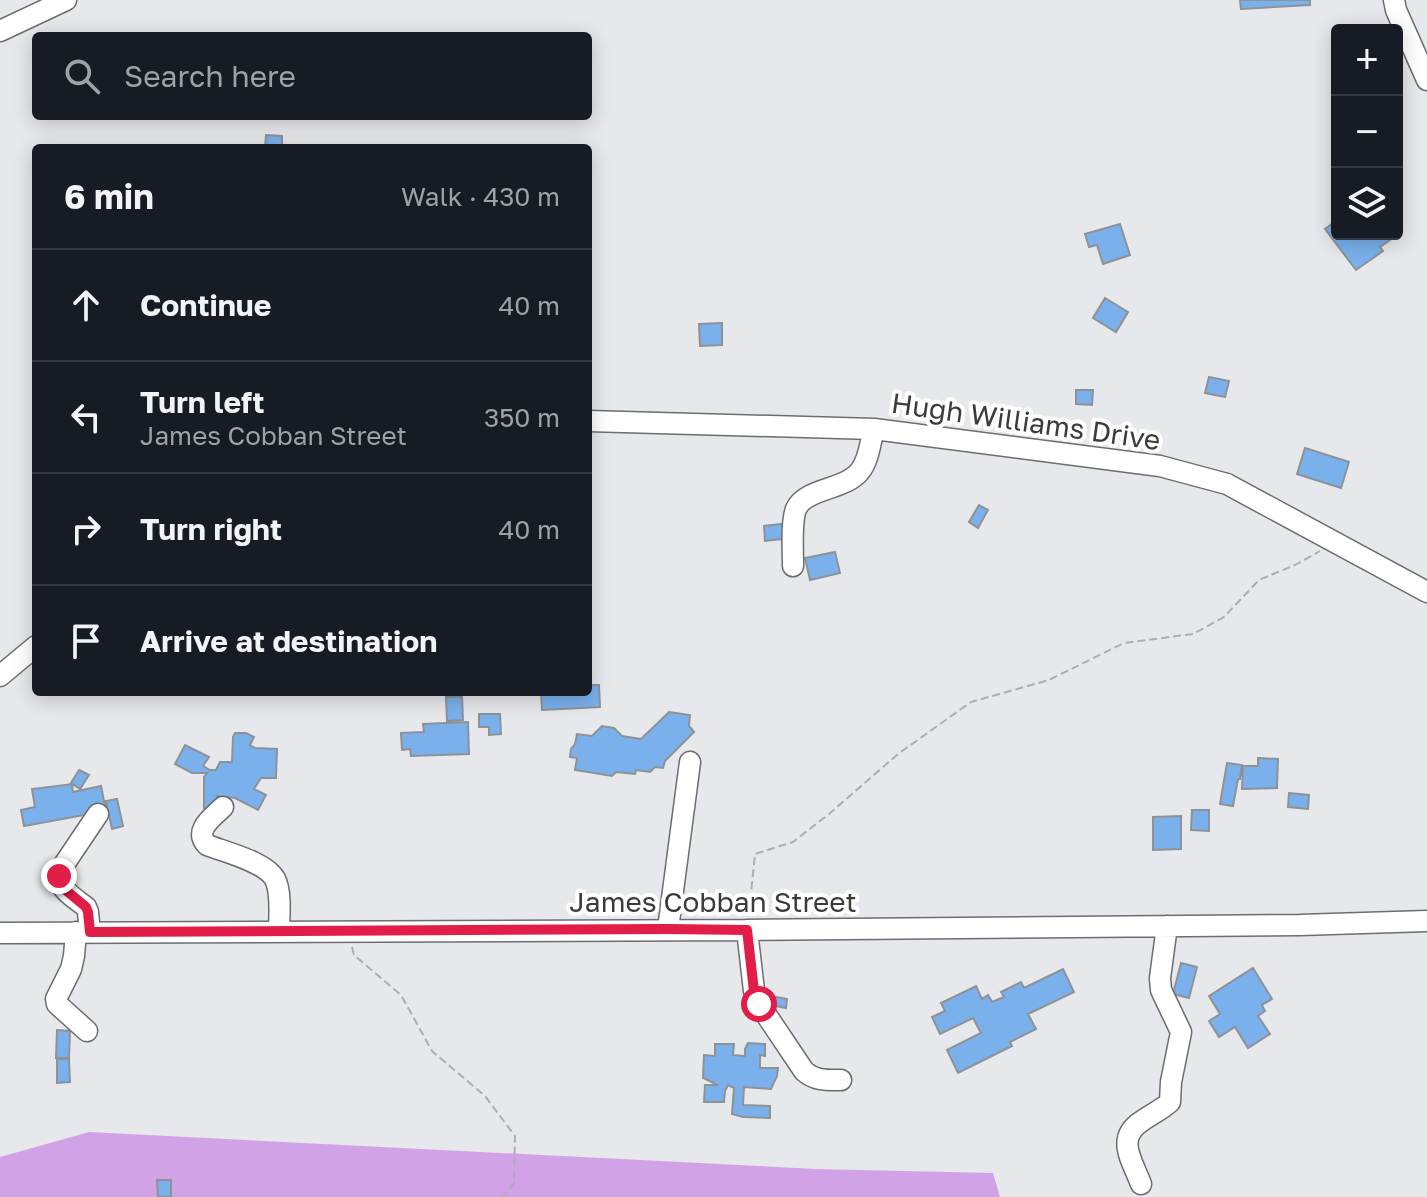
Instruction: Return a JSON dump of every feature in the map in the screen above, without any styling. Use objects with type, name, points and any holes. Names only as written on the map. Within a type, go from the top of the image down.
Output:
[{"type":"street","points":[[0,31],[66,0]]},
{"type":"street","points":[[1394,0],[1427,80]]},
{"type":"street","name":"Hugh Williams Drive","points":[[592,421],[874,429],[1160,466],[1227,484],[1427,592]]},
{"type":"street","points":[[793,566],[797,505],[806,498],[851,480],[866,459],[874,429]]},
{"type":"street","points":[[0,676],[32,649]]},
{"type":"street","points":[[668,929],[690,762]]},
{"type":"street","points":[[223,807],[204,826],[202,840],[207,845],[263,867],[275,879],[279,893],[279,931]]},
{"type":"street","points":[[87,1031],[57,1004],[56,999],[71,969],[88,912],[62,887],[59,876],[98,814]]},
{"type":"street","name":"James Cobban Street","points":[[0,933],[747,930],[1427,921]]},
{"type":"street","points":[[1141,1184],[1127,1137],[1132,1128],[1170,1102],[1181,1037],[1179,1025],[1161,990],[1167,926]]},
{"type":"street","points":[[747,930],[754,991],[759,1004],[804,1071],[819,1080],[841,1080]]},
{"type":"path","points":[[747,930],[755,854],[793,842],[898,754],[971,702],[1049,680],[1124,643],[1193,634],[1224,617],[1259,580],[1335,543]]},
{"type":"path","points":[[349,931],[354,955],[401,995],[432,1051],[485,1096],[515,1136],[514,1183],[503,1197]]},
{"type":"shaded area","points":[[89,1132],[816,1169],[993,1173],[1000,1197],[0,1197],[0,1157]]},
{"type":"building","points":[[1240,0],[1310,0],[1310,5],[1241,9]]},
{"type":"building","points":[[266,135],[282,136],[282,144],[265,144]]},
{"type":"building","points":[[1120,224],[1130,255],[1103,264],[1097,245],[1089,247],[1085,234]]},
{"type":"building","points":[[1333,240],[1390,240],[1380,247],[1383,251],[1356,270]]},
{"type":"building","points":[[1105,298],[1128,312],[1116,332],[1093,318]]},
{"type":"building","points":[[722,323],[722,345],[700,346],[699,324]]},
{"type":"building","points":[[1209,377],[1229,381],[1225,397],[1205,393]]},
{"type":"building","points":[[1076,390],[1093,390],[1092,405],[1076,404]]},
{"type":"building","points":[[1305,448],[1349,462],[1341,488],[1297,474]]},
{"type":"building","points":[[979,505],[988,510],[978,528],[969,522]]},
{"type":"building","points":[[789,523],[791,538],[765,541],[764,526]]},
{"type":"building","points":[[835,552],[840,573],[810,580],[805,558]]},
{"type":"building","points":[[592,685],[599,685],[600,707],[542,710],[541,696],[592,696]]},
{"type":"building","points":[[446,697],[462,697],[463,720],[447,721]]},
{"type":"building","points":[[669,712],[690,715],[689,726],[694,732],[665,761],[663,768],[655,767],[650,772],[636,770],[635,774],[616,772],[612,776],[575,770],[577,758],[570,757],[577,734],[592,736],[602,726],[614,728],[622,736],[641,739]]},
{"type":"building","points":[[479,714],[500,714],[501,734],[489,735],[489,727],[479,727]]},
{"type":"building","points":[[468,722],[469,754],[411,756],[410,749],[402,750],[401,733],[424,732],[423,724]]},
{"type":"building","points":[[235,733],[254,737],[250,745],[255,748],[277,749],[276,778],[261,778],[254,789],[266,795],[258,810],[235,798],[217,796],[217,808],[204,808],[204,777],[207,773],[192,773],[175,764],[185,745],[209,757],[203,766],[210,770],[216,770],[220,762],[232,762]]},
{"type":"building","points":[[1258,758],[1278,759],[1277,788],[1242,789],[1243,766],[1258,766]]},
{"type":"building","points":[[1227,763],[1242,765],[1233,806],[1220,804]]},
{"type":"building","points":[[79,770],[89,775],[80,789],[71,783]]},
{"type":"building","points":[[72,784],[73,792],[101,786],[106,811],[24,826],[21,810],[35,807],[32,789]]},
{"type":"building","points":[[1289,793],[1309,795],[1308,809],[1288,807]]},
{"type":"building","points":[[117,799],[123,826],[112,829],[106,801]]},
{"type":"building","points":[[1192,810],[1209,810],[1209,831],[1191,830]]},
{"type":"building","points":[[1181,816],[1181,849],[1153,850],[1153,817]]},
{"type":"building","points":[[1181,963],[1197,967],[1189,998],[1173,994]]},
{"type":"building","points":[[1253,968],[1272,999],[1262,1005],[1265,1011],[1258,1016],[1270,1034],[1248,1048],[1235,1027],[1219,1037],[1209,1021],[1220,1014],[1209,996]]},
{"type":"building","points":[[1063,969],[1074,992],[1028,1014],[1036,1029],[1010,1042],[1012,1046],[958,1073],[947,1050],[981,1033],[973,1018],[940,1034],[932,1017],[945,1011],[941,1003],[976,986],[982,999],[988,995],[992,1002],[1004,997],[1001,992],[1021,982],[1024,988]]},
{"type":"building","points":[[766,995],[787,999],[786,1008],[765,1004]]},
{"type":"building","points":[[57,1030],[70,1031],[69,1058],[56,1058]]},
{"type":"building","points":[[748,1043],[765,1044],[765,1056],[760,1055],[760,1068],[778,1068],[771,1089],[744,1087],[743,1105],[770,1106],[770,1118],[732,1114],[734,1088],[728,1085],[724,1102],[704,1102],[705,1085],[718,1085],[703,1078],[704,1055],[715,1056],[715,1044],[734,1044],[733,1055],[745,1056]]},
{"type":"building","points":[[57,1059],[69,1059],[70,1082],[57,1083]]},
{"type":"building","points":[[157,1180],[171,1180],[171,1197],[158,1197]]},
{"type":"route","points":[[59,876],[62,887],[86,907],[90,932],[747,930],[754,991],[759,1004]]}]
